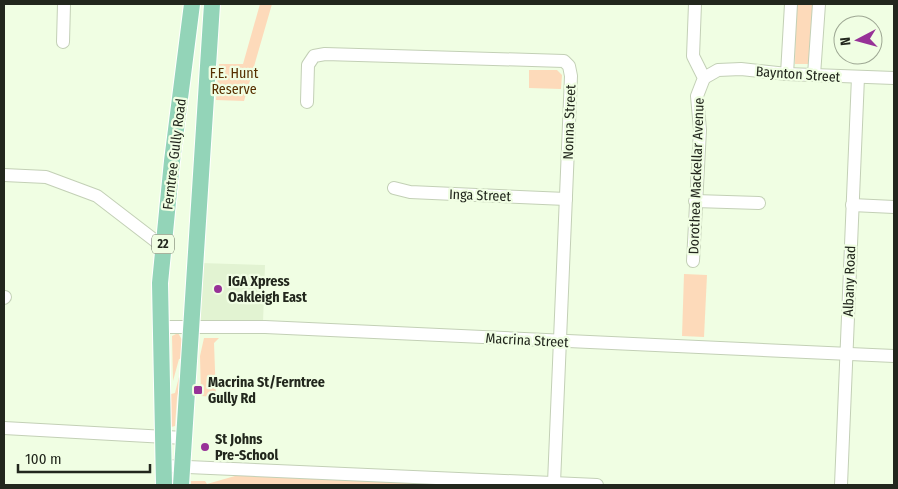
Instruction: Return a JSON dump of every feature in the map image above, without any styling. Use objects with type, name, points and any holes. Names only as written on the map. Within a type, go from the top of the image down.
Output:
[{"type":"main road","name":"Ferntree Gully Road","points":[[164,485],[165,437],[160,327],[162,246],[192,4]]},
{"type":"main road","name":"Ferntree Gully Road","points":[[181,485],[212,4]]},
{"type":"street","points":[[63,42],[64,4]]},
{"type":"street","name":"Dorothea Mackellar Avenue","points":[[693,261],[700,130],[697,96],[704,78],[693,56],[695,4]]},
{"type":"street","points":[[786,74],[791,4]]},
{"type":"street","points":[[814,75],[819,4]]},
{"type":"street","name":"Nonna Street","points":[[307,102],[308,65],[314,56],[325,54],[564,61],[569,66],[571,76],[554,484]]},
{"type":"street","name":"Baynton Street","points":[[704,78],[718,70],[858,78],[894,78]]},
{"type":"street","name":"Albany Road","points":[[841,485],[858,78]]},
{"type":"street","points":[[4,175],[46,177],[97,196],[162,246]]},
{"type":"street","name":"Inga Street","points":[[394,188],[410,192],[566,198]]},
{"type":"street","points":[[696,201],[759,203]]},
{"type":"street","points":[[852,205],[894,207]]},
{"type":"street","name":"Macrina Street","points":[[160,327],[265,327],[894,356]]},
{"type":"street","points":[[4,428],[184,438]]},
{"type":"street","points":[[165,466],[477,483],[597,485]]},
{"type":"shaded area","points":[[201,263],[265,265],[263,323],[198,321]]},
{"type":"green space","name":"F.E. Hunt Reserve","points":[[260,4],[272,4],[244,101],[216,100],[219,64],[243,64]]},
{"type":"green space","points":[[796,4],[815,4],[811,64],[795,64]]},
{"type":"green space","points":[[529,70],[557,70],[562,75],[561,89],[529,88]]},
{"type":"green space","points":[[684,274],[707,275],[704,337],[682,336]]},
{"type":"green space","points":[[178,333],[184,343],[184,358],[179,359],[173,381],[172,336]]},
{"type":"green space","points":[[204,338],[219,338],[214,343],[216,397],[201,396],[200,356]]},
{"type":"green space","points":[[180,373],[182,374],[177,398],[175,426],[171,427],[170,396],[175,393]]},
{"type":"green space","points":[[256,470],[420,477],[420,485],[191,485],[191,481],[205,481],[207,484]]},
{"type":"place","name":"IGA Xpress Oakleigh East","points":[[218,289]]},
{"type":"place","name":"Macrina St/Ferntree Gully Rd","points":[[198,390]]},
{"type":"place","name":"St Johns Pre-School","points":[[205,447]]}]
